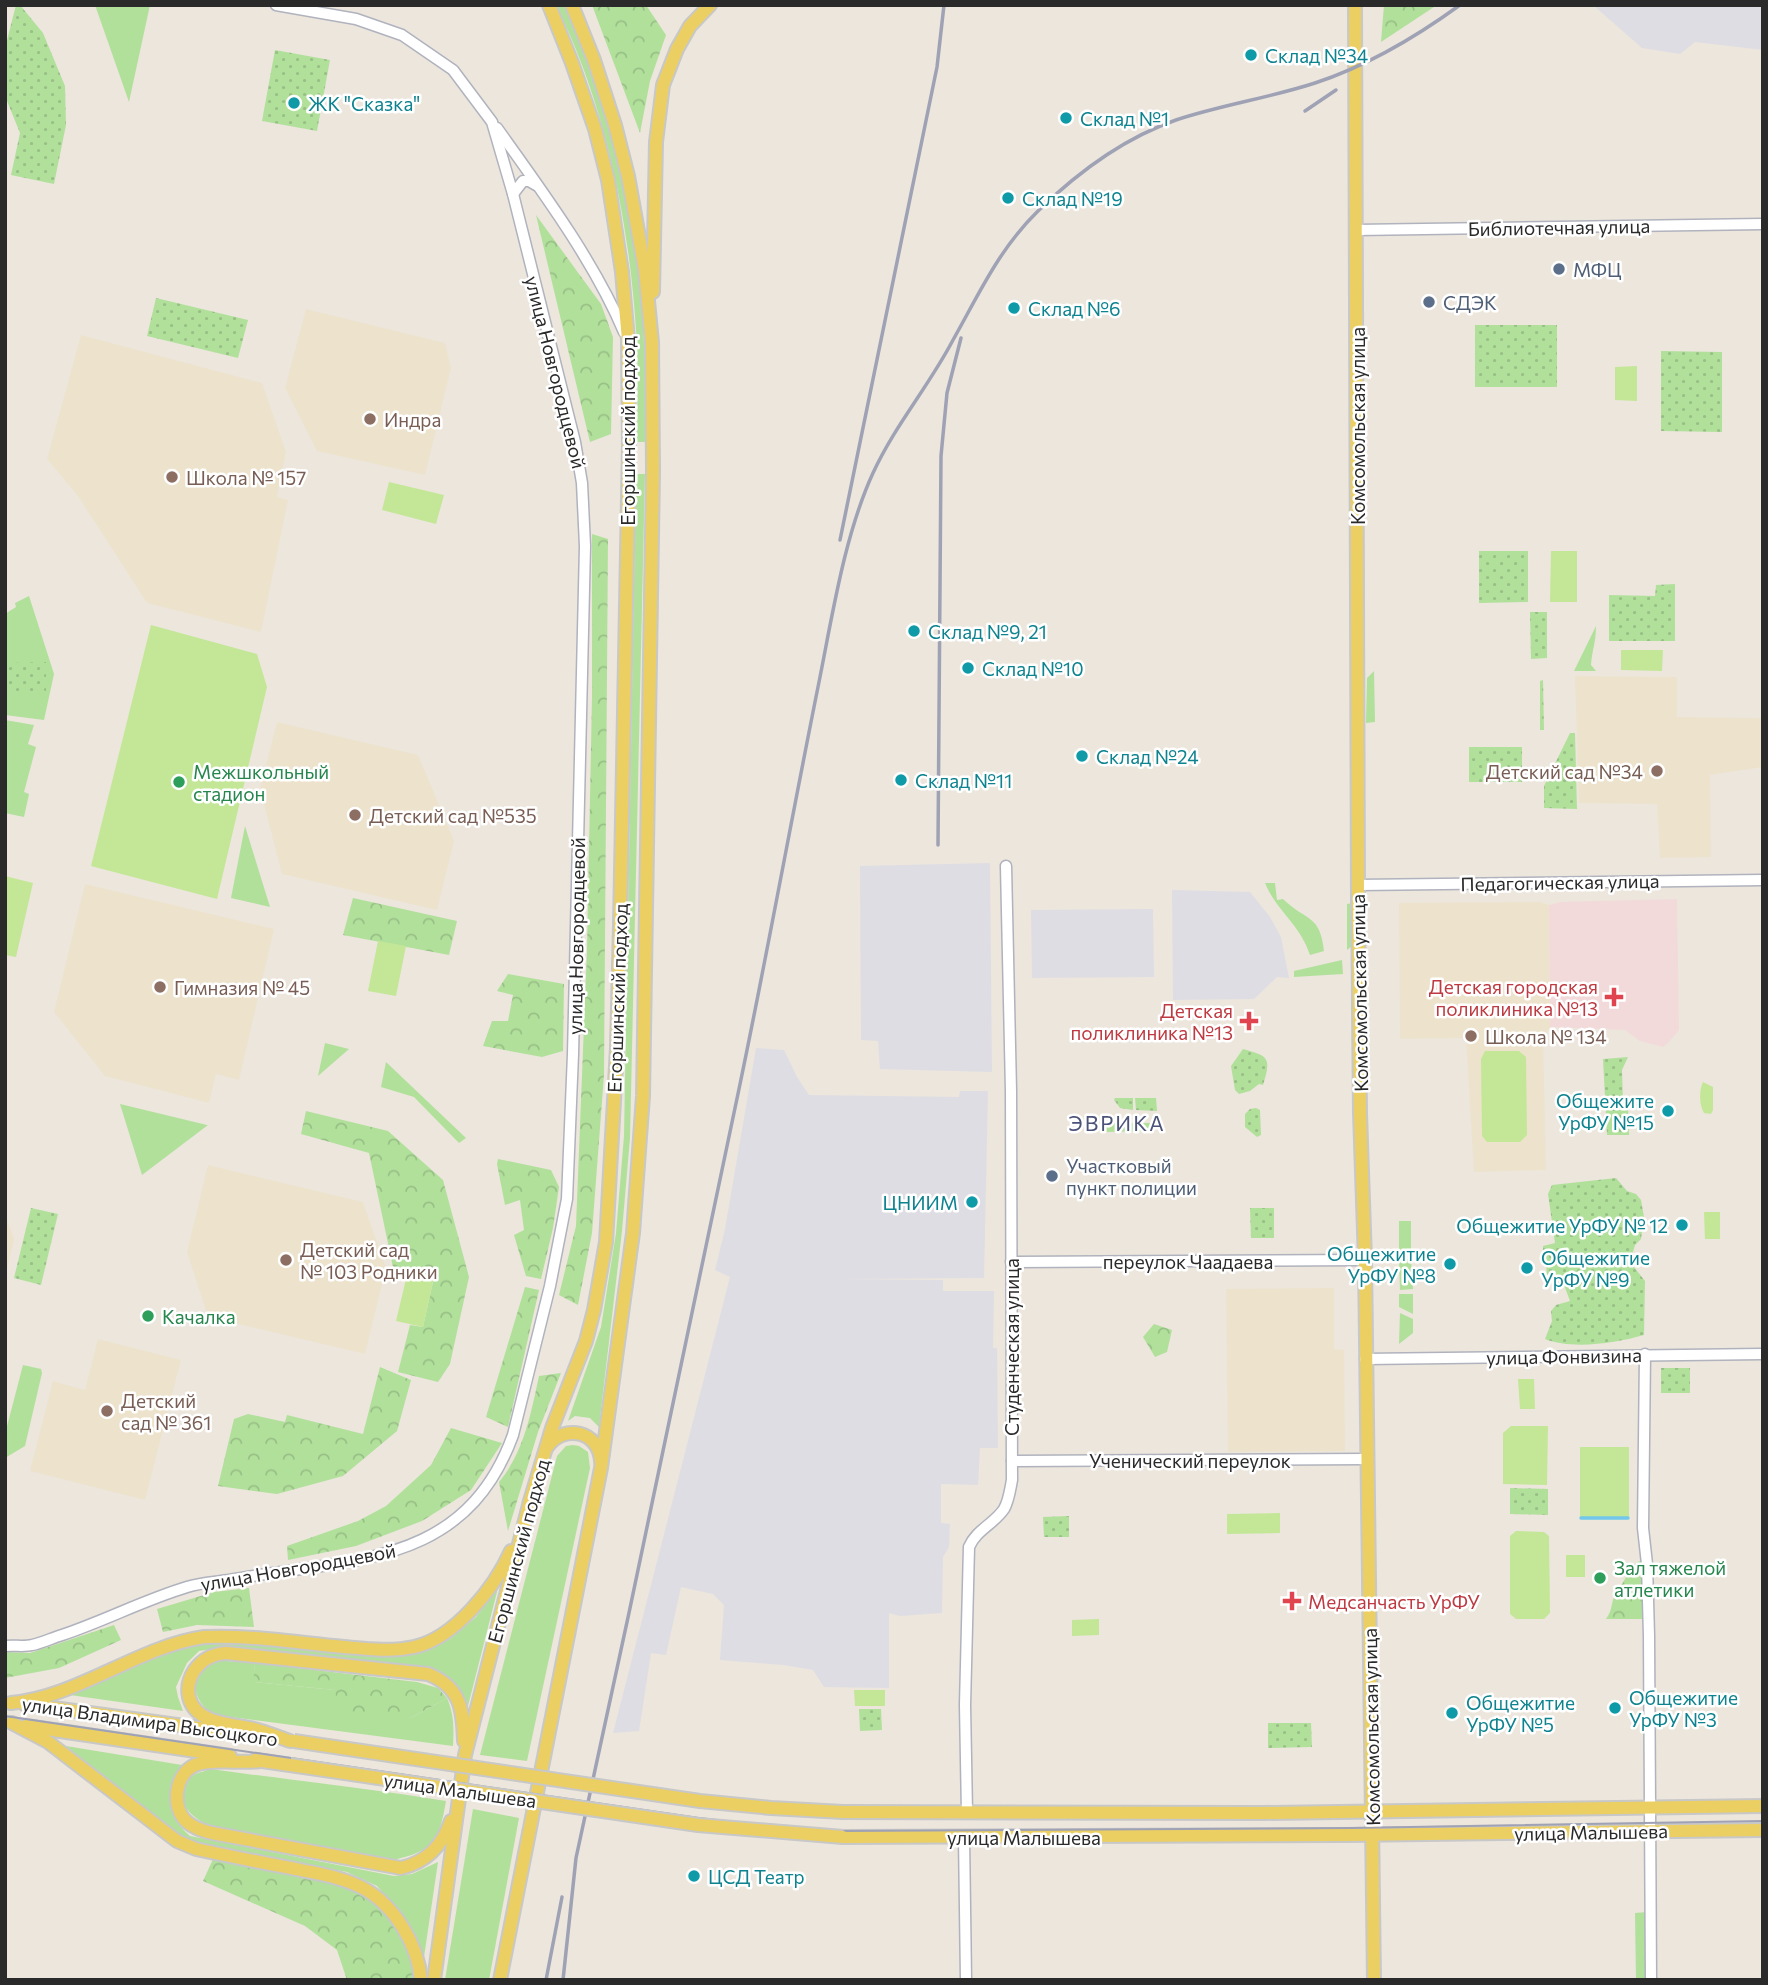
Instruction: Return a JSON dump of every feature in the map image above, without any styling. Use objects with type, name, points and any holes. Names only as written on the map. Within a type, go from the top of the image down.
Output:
[{"type":"main road","name":"Егоршинский подход","points":[[434,1980],[465,1755],[543,1455],[586,1341],[606,1242],[617,1048],[629,446],[628,340],[622,272],[608,180],[595,129],[549,5]]},
{"type":"main road","name":"Егоршинский подход","points":[[500,1980],[601,1468],[633,1233],[643,1097],[653,472],[652,342],[645,271],[625,164],[594,60],[572,5]]},
{"type":"main road","points":[[652,342],[656,142],[663,85],[677,49],[691,26],[710,5]]},
{"type":"main road","name":"Комсомольская улица","points":[[1355,5],[1360,1113],[1365,1260],[1374,1980]]},
{"type":"main road","points":[[543,1455],[555,1438],[566,1432],[578,1432],[595,1444],[601,1456],[601,1468]]},
{"type":"main road","points":[[8,1702],[32,1700],[139,1657],[183,1641],[204,1637],[388,1649],[422,1645],[464,1617],[489,1590],[508,1558],[530,1502]]},
{"type":"main road","points":[[292,1741],[212,1720],[199,1713],[191,1703],[189,1694],[189,1682],[195,1670],[207,1658],[226,1653],[428,1674],[448,1686],[458,1699],[464,1717],[465,1755]]},
{"type":"main road","name":"улица Владимира Высоцкого","points":[[8,1702],[292,1741]]},
{"type":"main road","points":[[8,1723],[48,1742],[177,1841],[196,1849],[341,1878],[366,1889],[390,1910],[400,1923],[416,1957],[421,1980]]},
{"type":"main road","name":"улица Владимира Высоцкого","points":[[8,1723],[290,1765]]},
{"type":"main road","name":"улица Малышева","points":[[292,1741],[701,1801],[843,1812],[1372,1811],[1763,1806]]},
{"type":"main road","points":[[260,1761],[192,1766],[178,1786],[177,1806],[182,1817],[194,1827],[212,1833],[401,1868],[421,1861],[439,1845],[458,1805]]},
{"type":"main road","name":"улица Малышева","points":[[290,1765],[698,1825],[843,1837],[1763,1830]]},
{"type":"street","name":"улица Новгородцевой","points":[[5,1646],[32,1645],[94,1625],[189,1587],[276,1571],[369,1559],[419,1542],[454,1521],[469,1508],[494,1476],[513,1435],[550,1286],[567,1199],[585,546],[582,483],[575,442],[513,194],[492,122],[453,70],[402,35],[356,19],[276,5]]},
{"type":"street","points":[[492,122],[540,187],[612,302],[628,340]]},
{"type":"street","points":[[513,194],[523,181],[529,180],[540,187]]},
{"type":"street","name":"Библиотечная улица","points":[[1356,230],[1763,225]]},
{"type":"street","name":"Студенческая улица","points":[[967,1813],[965,1664],[968,1547],[975,1536],[1006,1506],[1012,1480],[1011,1091],[1006,866]]},
{"type":"street","name":"Педагогическая улица","points":[[1358,885],[1763,880]]},
{"type":"street","name":"переулок Чаадаева","points":[[1010,1262],[1365,1260]]},
{"type":"street","points":[[1645,1354],[1643,1528],[1649,1636],[1651,1980]]},
{"type":"street","name":"улица Фонвизина","points":[[1365,1359],[1763,1354]]},
{"type":"street","name":"Ученический переулок","points":[[1012,1461],[1367,1459]]},
{"type":"street","points":[[964,1837],[966,1980]]},
{"type":"shaded area","points":[[1593,5],[1763,5],[1763,50],[1695,42],[1680,54],[1642,48]]},
{"type":"shaded area","name":"Индра","points":[[306,309],[445,343],[451,368],[425,475],[317,451],[285,388]]},
{"type":"shaded area","name":"Школа № 157","points":[[81,335],[262,383],[286,452],[277,497],[288,500],[261,632],[147,603],[78,496],[47,459]]},
{"type":"shaded area","name":"Детский сад №34","points":[[1575,676],[1677,677],[1677,717],[1763,718],[1763,767],[1710,775],[1711,857],[1660,858],[1657,804],[1579,803]]},
{"type":"shaded area","name":"Детский сад №535","points":[[277,722],[418,755],[454,841],[437,910],[282,874],[260,789]]},
{"type":"shaded area","points":[[990,863],[992,1072],[880,1069],[878,1041],[861,1040],[860,866]]},
{"type":"shaded area","name":"Гимназия № 45","points":[[85,884],[274,929],[239,1080],[216,1074],[209,1103],[105,1076],[54,1012]]},
{"type":"shaded area","points":[[1172,890],[1250,892],[1270,917],[1281,937],[1289,978],[1277,977],[1254,999],[1173,1000]]},
{"type":"shaded area","name":"Детская городская поликлиника №13","points":[[1677,899],[1679,1030],[1668,1043],[1663,1047],[1640,1041],[1625,1030],[1550,1027],[1549,905],[1561,902]]},
{"type":"shaded area","name":"Школа № 134","points":[[1540,902],[1549,905],[1550,1027],[1543,1035],[1546,1170],[1474,1172],[1466,1038],[1400,1039],[1399,903]]},
{"type":"shaded area","points":[[1153,909],[1154,977],[1032,978],[1031,910]]},
{"type":"shaded area","points":[[756,1048],[784,1050],[809,1095],[959,1097],[960,1091],[988,1091],[984,1278],[844,1279],[943,1280],[943,1291],[994,1291],[993,1348],[997,1348],[998,1448],[980,1448],[978,1485],[941,1484],[941,1523],[950,1524],[949,1547],[943,1557],[942,1613],[900,1616],[889,1613],[889,1688],[824,1687],[813,1670],[720,1660],[724,1605],[713,1594],[681,1587],[666,1655],[651,1653],[639,1731],[613,1733],[730,1277],[715,1270],[725,1229]]},
{"type":"shaded area","name":"Детский сад № 103 Родники","points":[[208,1165],[363,1202],[386,1268],[365,1354],[208,1317],[187,1252]]},
{"type":"shaded area","points":[[5,1214],[14,1239],[5,1278]]},
{"type":"shaded area","points":[[1334,1288],[1334,1349],[1344,1350],[1345,1451],[1228,1452],[1226,1289]]},
{"type":"shaded area","name":"Детский сад № 361","points":[[98,1339],[181,1360],[145,1500],[30,1471],[53,1381],[85,1390]]},
{"type":"green space","points":[[16,5],[20,5],[43,33],[65,86],[66,125],[54,184],[11,175],[20,133],[5,96],[5,48]]},
{"type":"green space","points":[[95,5],[150,5],[129,102]]},
{"type":"green space","points":[[556,5],[565,5],[587,58],[619,165],[638,273],[646,385],[646,442],[637,442],[636,330],[621,205],[601,122],[588,82]]},
{"type":"green space","points":[[592,5],[646,5],[666,35],[650,81],[640,133]]},
{"type":"green space","points":[[1384,5],[1437,5],[1381,42]]},
{"type":"green space","points":[[275,50],[330,60],[317,131],[262,121]]},
{"type":"green space","points":[[536,215],[601,304],[613,337],[611,434],[590,442]]},
{"type":"green space","points":[[156,298],[248,320],[238,358],[147,336]]},
{"type":"green space","points":[[1475,325],[1557,325],[1557,387],[1475,387]]},
{"type":"green space","points":[[1661,351],[1722,352],[1722,432],[1661,431]]},
{"type":"green space","points":[[1637,366],[1637,401],[1615,400],[1615,367]]},
{"type":"green space","points":[[636,474],[645,474],[630,1138],[599,1427],[590,1418],[575,1416],[568,1421],[601,1327],[616,1233],[624,1136]]},
{"type":"green space","points":[[389,482],[444,495],[436,524],[382,510]]},
{"type":"green space","points":[[592,534],[608,539],[604,1075],[592,1233],[578,1305],[559,1295],[576,1226],[587,950]]},
{"type":"green space","points":[[1479,551],[1528,551],[1528,602],[1479,603]]},
{"type":"green space","points":[[1551,551],[1577,551],[1577,602],[1550,602]]},
{"type":"green space","points":[[1675,584],[1675,641],[1609,641],[1609,595],[1655,596],[1656,585]]},
{"type":"green space","points":[[29,596],[54,674],[44,720],[5,715],[5,614],[16,607],[15,603]]},
{"type":"green space","points":[[1530,612],[1547,612],[1547,658],[1531,659]]},
{"type":"green space","name":"Межшкольный стадион","points":[[151,625],[257,654],[267,687],[217,899],[91,866]]},
{"type":"green space","points":[[1596,626],[1591,665],[1596,671],[1574,671]]},
{"type":"green space","points":[[1621,650],[1663,650],[1662,671],[1621,670]]},
{"type":"green space","points":[[46,662],[46,694],[5,690],[5,663]]},
{"type":"green space","points":[[1374,671],[1375,722],[1366,723],[1367,678]]},
{"type":"green space","points":[[1543,680],[1544,730],[1540,730],[1540,681]]},
{"type":"green space","points":[[5,720],[34,725],[28,744],[36,747],[24,792],[29,794],[24,817],[5,813]]},
{"type":"green space","points":[[1570,733],[1575,733],[1577,809],[1544,808],[1544,786]]},
{"type":"green space","points":[[1469,747],[1522,747],[1522,782],[1469,782]]},
{"type":"green space","points":[[245,826],[270,907],[231,898]]},
{"type":"green space","points":[[5,876],[33,883],[16,957],[5,955]]},
{"type":"green space","points":[[1265,883],[1275,883],[1277,900],[1283,899],[1316,924],[1324,951],[1310,955],[1300,934]]},
{"type":"green space","points":[[353,898],[457,921],[449,955],[343,935]]},
{"type":"green space","points":[[1353,903],[1353,945],[1347,950],[1347,904]]},
{"type":"green space","points":[[378,941],[406,946],[396,996],[368,991]]},
{"type":"green space","points":[[1342,960],[1343,974],[1294,977],[1294,971]]},
{"type":"green space","points":[[508,974],[564,984],[563,1051],[542,1057],[483,1046],[492,1021],[508,1021],[513,995],[497,991]]},
{"type":"green space","points":[[325,1043],[349,1049],[318,1076]]},
{"type":"green space","points":[[1243,1049],[1263,1056],[1267,1069],[1263,1085],[1259,1084],[1250,1091],[1239,1094],[1235,1090],[1231,1066]]},
{"type":"green space","points":[[1485,1051],[1519,1051],[1526,1057],[1527,1135],[1520,1142],[1487,1142],[1482,1136],[1481,1059]]},
{"type":"green space","points":[[1628,1057],[1622,1070],[1623,1102],[1628,1108],[1629,1135],[1607,1135],[1603,1059]]},
{"type":"green space","points":[[386,1062],[466,1138],[459,1143],[414,1097],[381,1087]]},
{"type":"green space","points":[[1703,1082],[1713,1087],[1711,1114],[1704,1113],[1701,1106]]},
{"type":"green space","points":[[1115,1098],[1133,1098],[1133,1110],[1120,1108]]},
{"type":"green space","points":[[1135,1098],[1156,1098],[1157,1111],[1136,1110]]},
{"type":"green space","points":[[120,1104],[207,1125],[208,1125],[142,1175]]},
{"type":"green space","points":[[1256,1108],[1260,1110],[1261,1135],[1257,1137],[1245,1127],[1245,1114]]},
{"type":"green space","points":[[306,1111],[388,1131],[443,1180],[469,1277],[450,1364],[438,1382],[398,1372],[410,1325],[423,1327],[434,1277],[393,1267],[369,1153],[301,1134]]},
{"type":"green space","points":[[1105,1123],[1150,1123],[1150,1131],[1105,1132]]},
{"type":"green space","points":[[498,1159],[551,1170],[559,1187],[541,1279],[526,1276],[514,1235],[524,1230],[520,1200],[505,1205]]},
{"type":"green space","points":[[1616,1178],[1627,1191],[1636,1194],[1641,1200],[1644,1217],[1641,1239],[1633,1252],[1634,1267],[1645,1281],[1644,1335],[1621,1341],[1581,1345],[1545,1339],[1552,1321],[1551,1311],[1556,1305],[1570,1301],[1564,1285],[1547,1281],[1543,1246],[1555,1243],[1548,1194],[1552,1185]]},
{"type":"green space","points":[[31,1208],[58,1214],[41,1285],[14,1278]]},
{"type":"green space","points":[[1250,1208],[1274,1208],[1274,1238],[1251,1238]]},
{"type":"green space","points":[[1704,1212],[1720,1212],[1720,1239],[1705,1239]]},
{"type":"green space","points":[[1399,1221],[1411,1221],[1411,1253],[1399,1253]]},
{"type":"green space","points":[[1399,1259],[1411,1259],[1413,1289],[1400,1290]]},
{"type":"green space","points":[[408,1271],[434,1277],[423,1327],[396,1321]]},
{"type":"green space","points":[[525,1287],[539,1290],[508,1427],[486,1417]]},
{"type":"green space","points":[[1399,1294],[1413,1294],[1413,1314],[1399,1307]]},
{"type":"green space","points":[[1400,1313],[1413,1319],[1413,1333],[1399,1344]]},
{"type":"green space","points":[[1154,1324],[1172,1330],[1167,1352],[1155,1357],[1143,1337]]},
{"type":"green space","points":[[23,1365],[41,1369],[42,1373],[25,1446],[5,1458],[5,1434]]},
{"type":"green space","points":[[380,1367],[411,1380],[397,1431],[343,1476],[277,1494],[218,1486],[234,1419],[248,1414],[285,1422],[287,1415],[363,1434]]},
{"type":"green space","points":[[1661,1368],[1690,1368],[1690,1393],[1661,1393]]},
{"type":"green space","points":[[561,1373],[538,1432],[508,1531],[499,1482],[521,1445],[539,1376]]},
{"type":"green space","points":[[1518,1379],[1534,1379],[1535,1409],[1520,1409]]},
{"type":"green space","points":[[1511,1426],[1548,1426],[1547,1485],[1503,1484],[1503,1433]]},
{"type":"green space","points":[[451,1428],[502,1443],[471,1490],[422,1521],[356,1546],[288,1560],[287,1546],[358,1521],[386,1506],[431,1465]]},
{"type":"green space","points":[[573,1445],[588,1452],[590,1468],[527,1761],[480,1755],[557,1456],[566,1446]]},
{"type":"green space","points":[[1580,1447],[1629,1447],[1629,1518],[1580,1518]]},
{"type":"green space","points":[[1510,1488],[1548,1489],[1548,1515],[1510,1514]]},
{"type":"green space","points":[[1280,1513],[1280,1533],[1227,1534],[1227,1514]]},
{"type":"green space","points":[[1069,1516],[1069,1537],[1044,1537],[1043,1517]]},
{"type":"green space","points":[[1516,1531],[1544,1532],[1549,1536],[1550,1613],[1544,1619],[1516,1619],[1510,1614],[1510,1536]]},
{"type":"green space","points":[[1566,1555],[1585,1555],[1585,1577],[1566,1577]]},
{"type":"green space","points":[[1644,1559],[1645,1619],[1606,1619],[1630,1566]]},
{"type":"green space","points":[[249,1588],[254,1627],[197,1625],[163,1632],[157,1609],[214,1592]]},
{"type":"green space","points":[[498,1588],[468,1706],[454,1685],[434,1670],[218,1648],[199,1651],[187,1663],[176,1687],[183,1711],[70,1695],[158,1656],[212,1641],[390,1656],[421,1651],[450,1639],[476,1617]]},
{"type":"green space","points":[[1099,1619],[1099,1635],[1072,1636],[1072,1620]]},
{"type":"green space","points":[[114,1625],[121,1640],[59,1668],[5,1678],[5,1652],[30,1653]]},
{"type":"green space","points":[[227,1661],[255,1663],[254,1682],[335,1690],[411,1718],[447,1698],[453,1721],[453,1746],[215,1715],[202,1705],[195,1683],[202,1669],[209,1664]]},
{"type":"green space","points":[[255,1663],[417,1682],[438,1688],[447,1698],[411,1718],[338,1710],[335,1690],[253,1682]]},
{"type":"green space","points":[[854,1690],[885,1690],[885,1706],[855,1706]]},
{"type":"green space","points":[[859,1709],[881,1709],[882,1730],[860,1731]]},
{"type":"green space","points":[[1268,1723],[1311,1723],[1312,1747],[1268,1748]]},
{"type":"green space","points":[[66,1746],[182,1765],[173,1785],[170,1803],[176,1819],[190,1836],[394,1876],[412,1874],[438,1862],[424,1957],[406,1920],[377,1886],[347,1872],[192,1843],[165,1827]]},
{"type":"green space","points":[[210,1769],[446,1801],[441,1826],[432,1842],[418,1853],[393,1860],[209,1825],[188,1810],[182,1796],[182,1788],[194,1775]]},
{"type":"green space","points":[[473,1809],[519,1818],[489,1980],[445,1980]]},
{"type":"green space","points":[[214,1857],[325,1881],[357,1892],[384,1912],[395,1925],[410,1957],[415,1980],[347,1980],[337,1950],[305,1926],[203,1881]]},
{"type":"green space","points":[[1647,1912],[1648,1980],[1636,1980],[1635,1913]]},
{"type":"waterway","points":[[1581,1518],[1628,1518]]},
{"type":"tram line","points":[[5,1716],[699,1818],[843,1831],[1351,1828],[1763,1821]]},
{"type":"railway","points":[[840,540],[937,67],[944,5]]},
{"type":"railway","points":[[563,1980],[576,1858],[739,1089],[840,578],[854,523],[873,473],[891,438],[944,357],[1001,256],[1024,226],[1068,184],[1102,158],[1157,128],[1193,115],[1334,76],[1391,50],[1460,5]]},
{"type":"railway","points":[[1305,111],[1336,90]]},
{"type":"railway","points":[[938,845],[941,456],[947,393],[961,338]]},
{"type":"railway","points":[[546,1980],[562,1897]]},
{"type":"place","name":"Склад №34","points":[[1251,55]]},
{"type":"place","name":"ЖК \"Сказка\"","points":[[294,103]]},
{"type":"place","name":"Склад №1","points":[[1066,118]]},
{"type":"place","name":"Склад №19","points":[[1008,198]]},
{"type":"place","name":"МФЦ","points":[[1559,269]]},
{"type":"place","name":"СДЭК","points":[[1429,302]]},
{"type":"place","name":"Склад №6","points":[[1014,308]]},
{"type":"place","name":"Индра","points":[[370,419]]},
{"type":"place","name":"Школа № 157","points":[[172,477]]},
{"type":"place","name":"Склад №9, 21","points":[[914,631]]},
{"type":"place","name":"Склад №10","points":[[968,668]]},
{"type":"place","name":"Склад №24","points":[[1082,756]]},
{"type":"place","name":"Детский сад №34","points":[[1657,771]]},
{"type":"place","name":"Склад №11","points":[[901,780]]},
{"type":"place","name":"Межшкольный стадион","points":[[179,782]]},
{"type":"place","name":"Детский сад №535","points":[[355,815]]},
{"type":"place","name":"Гимназия № 45","points":[[160,987]]},
{"type":"place","name":"Детская городская поликлиника №13","points":[[1614,997]]},
{"type":"place","name":"Детская поликлиника №13","points":[[1249,1021]]},
{"type":"place","name":"Школа № 134","points":[[1471,1036]]},
{"type":"place","name":"Общежите УрФУ №15","points":[[1668,1111]]},
{"type":"place","name":"Участковый пункт полиции","points":[[1052,1176]]},
{"type":"place","name":"ЦНИИМ","points":[[972,1202]]},
{"type":"place","name":"Общежитие УрФУ № 12","points":[[1682,1225]]},
{"type":"place","name":"Детский сад № 103 Родники","points":[[286,1260]]},
{"type":"place","name":"Общежитие УрФУ №8","points":[[1450,1264]]},
{"type":"place","name":"Общежитие УрФУ №9","points":[[1527,1268]]},
{"type":"place","name":"Качалка","points":[[148,1316]]},
{"type":"place","name":"Детский сад № 361","points":[[107,1411]]},
{"type":"place","name":"Зал тяжелой атлетики","points":[[1600,1578]]},
{"type":"place","name":"Медсанчасть УрФУ","points":[[1292,1601]]},
{"type":"place","name":"Общежитие УрФУ №3","points":[[1615,1708]]},
{"type":"place","name":"Общежитие УрФУ №5","points":[[1452,1713]]},
{"type":"place","name":"ЦСД Театр","points":[[694,1876]]},
{"type":"district","name":"ЭВРИКА","points":[[1117,1122]]}]
